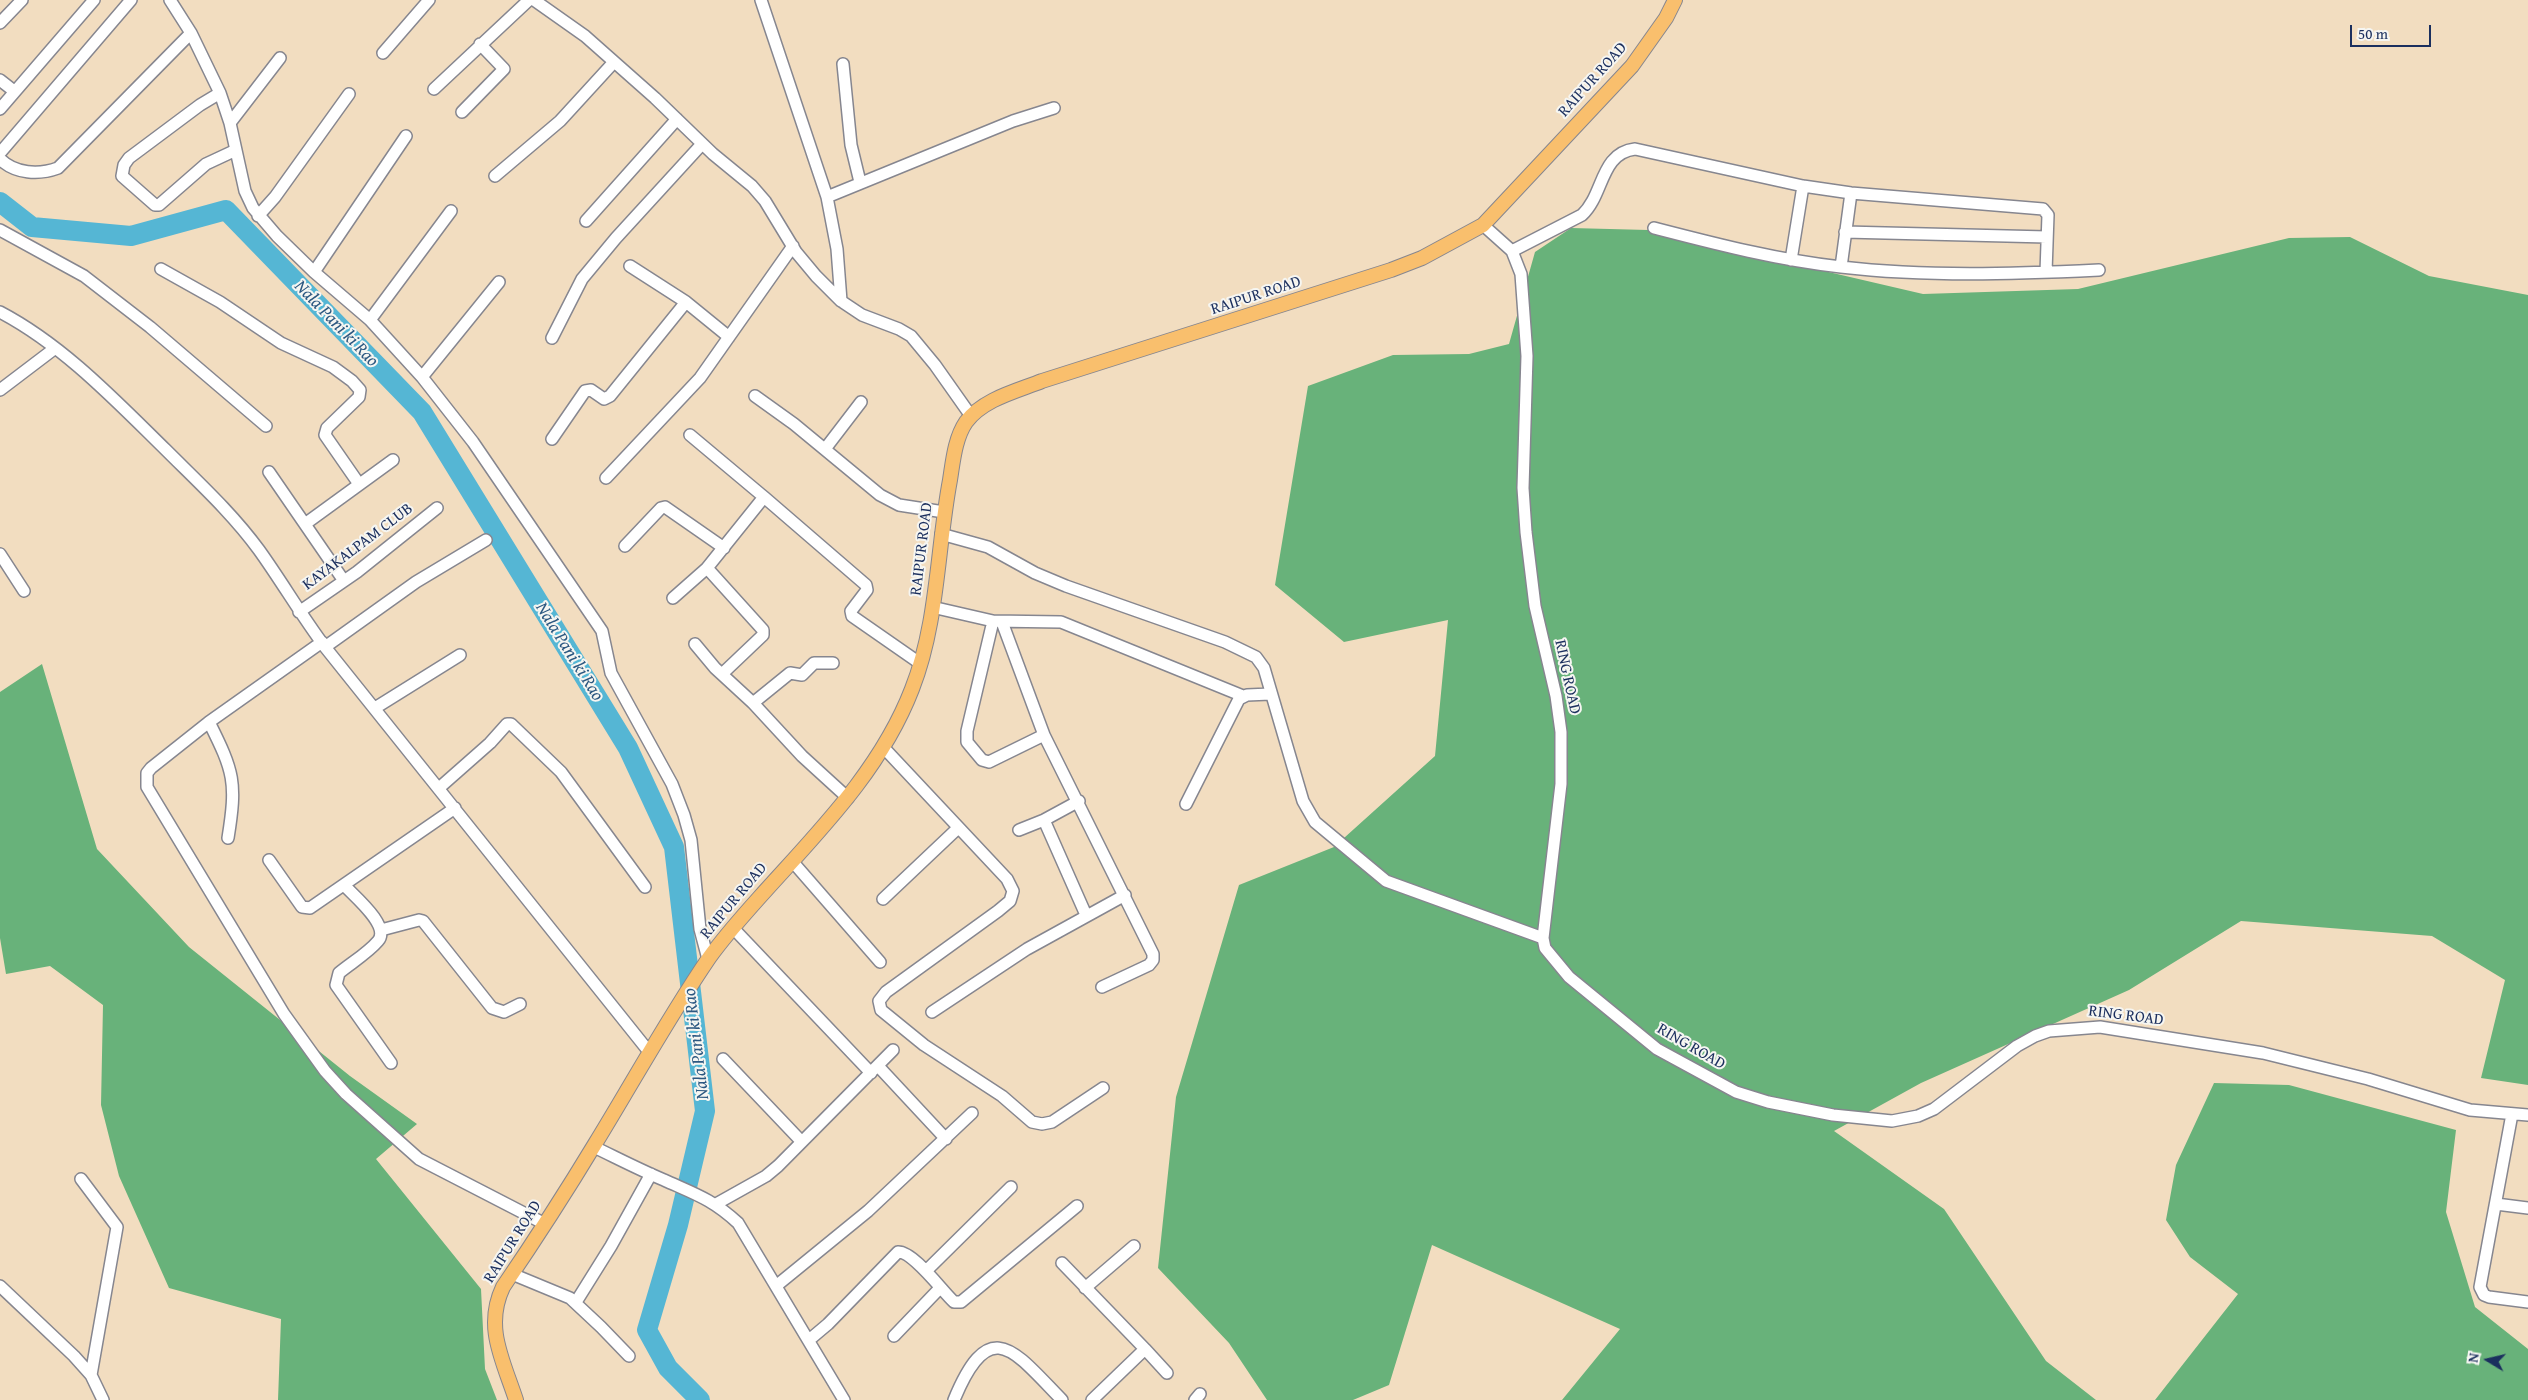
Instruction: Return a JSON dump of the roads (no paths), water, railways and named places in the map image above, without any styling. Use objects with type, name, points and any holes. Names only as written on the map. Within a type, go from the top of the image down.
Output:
[{"type":"main road","name":"RAIPUR ROAD","points":[[516,1400],[494,1325],[496,1303],[512,1274],[594,1146],[706,963],[733,928],[848,798],[884,748],[912,689],[920,664],[932,607],[944,512],[956,449],[963,428],[971,416],[993,401],[1042,381],[1391,270],[1422,258],[1483,225],[1632,66],[1666,18],[1675,0]]},
{"type":"street","points":[[0,24],[22,0]]},
{"type":"street","points":[[0,109],[94,0]]},
{"type":"street","points":[[0,154],[131,0]]},
{"type":"street","points":[[170,0],[191,33],[220,94],[230,123],[245,191],[258,216],[314,272],[370,320],[422,377],[473,442],[602,631],[611,674],[672,784],[684,815],[691,840],[700,929],[706,963]]},
{"type":"street","points":[[383,53],[429,0]]},
{"type":"street","points":[[434,89],[528,0]]},
{"type":"street","points":[[534,0],[585,36],[702,144],[761,195],[793,246],[816,276],[841,301],[862,315],[900,328],[911,336],[935,364],[971,416]]},
{"type":"street","points":[[761,0],[827,197],[837,249],[841,301]]},
{"type":"street","points":[[0,159],[11,168],[22,171],[48,171],[58,168],[191,33]]},
{"type":"street","points":[[462,112],[504,69],[480,44]]},
{"type":"street","points":[[230,123],[280,58]]},
{"type":"street","points":[[495,176],[560,120],[614,62]]},
{"type":"street","points":[[843,64],[848,126],[860,182]]},
{"type":"street","points":[[0,80],[14,91]]},
{"type":"street","points":[[220,94],[200,105],[130,158],[124,165],[122,176],[156,205],[159,205],[206,164],[236,150]]},
{"type":"street","points":[[258,216],[275,198],[349,94]]},
{"type":"street","points":[[827,197],[1013,121],[1054,108]]},
{"type":"street","points":[[586,221],[677,119]]},
{"type":"street","points":[[314,272],[406,136]]},
{"type":"street","points":[[552,338],[582,279],[616,238],[702,144]]},
{"type":"street","points":[[1512,251],[1582,216],[1590,208],[1612,160],[1626,150],[1635,149],[1803,186],[1851,193],[2044,209],[2048,215],[2046,272]]},
{"type":"street","points":[[1791,260],[1803,186]]},
{"type":"street","points":[[1840,267],[1851,193]]},
{"type":"street","points":[[370,320],[451,211]]},
{"type":"street","name":"RING ROAD","points":[[1483,225],[1512,251],[1521,274],[1526,327],[1523,488],[1526,532],[1535,606],[1556,696],[1561,732],[1561,784],[1543,938],[1545,948],[1569,977],[1657,1049],[1736,1092],[1768,1102],[1833,1115],[1892,1121],[1918,1116],[1934,1109],[2018,1046],[2035,1036],[2048,1031],[2100,1027],[2263,1053],[2368,1079],[2470,1110],[2528,1115]]},
{"type":"street","points":[[1654,228],[1724,246],[1791,260],[1840,267],[1936,274],[2100,270]]},
{"type":"street","points":[[0,230],[84,276],[150,327],[266,426]]},
{"type":"street","points":[[1845,232],[2047,237]]},
{"type":"street","points":[[606,478],[694,384],[793,246]]},
{"type":"street","points":[[630,266],[686,302],[729,337]]},
{"type":"street","points":[[161,269],[220,302],[281,343],[333,367],[352,381],[360,390],[359,397],[327,428],[325,435],[359,484]]},
{"type":"street","points":[[422,377],[499,282]]},
{"type":"street","points":[[552,439],[585,391],[591,390],[604,400],[610,396],[686,302]]},
{"type":"street","points":[[0,312],[54,349],[105,390],[222,506],[259,550],[299,612],[324,645],[650,1053]]},
{"type":"street","points":[[0,390],[54,349]]},
{"type":"street","points":[[755,396],[824,449],[865,484],[898,505],[944,512]]},
{"type":"street","points":[[824,449],[861,402]]},
{"type":"street","points":[[690,435],[866,585],[867,590],[851,611],[852,616],[920,664]]},
{"type":"street","points":[[305,524],[392,460]]},
{"type":"street","points":[[269,472],[344,581]]},
{"type":"street","points":[[673,598],[707,568],[764,497]]},
{"type":"street","points":[[625,546],[665,506],[724,548]]},
{"type":"street","name":"KAYAKALPAM CLUB","points":[[299,612],[344,581],[437,508]]},
{"type":"street","points":[[941,534],[988,547],[1035,573],[1066,586],[1246,651],[1256,657],[1264,668],[1270,694],[1303,801],[1314,822],[1386,881],[1543,938]]},
{"type":"street","points":[[486,540],[416,582],[209,722],[150,768],[147,773],[147,787],[284,1014],[325,1071],[404,1148],[419,1159],[545,1224]]},
{"type":"street","points":[[0,554],[24,591]]},
{"type":"street","points":[[707,568],[763,632],[722,674]]},
{"type":"street","points":[[932,607],[998,621],[1048,620],[1069,625],[1243,696],[1270,694]]},
{"type":"street","points":[[998,621],[1044,735],[1153,954],[1153,960],[1149,965],[1102,987]]},
{"type":"street","points":[[998,621],[967,731],[969,746],[982,760],[993,762],[1044,735]]},
{"type":"street","points":[[695,644],[802,756],[848,798]]},
{"type":"street","points":[[375,708],[460,655]]},
{"type":"street","points":[[753,703],[790,673],[802,675],[814,664],[833,663]]},
{"type":"street","points":[[1186,804],[1236,703],[1243,696]]},
{"type":"street","points":[[209,722],[232,773],[234,798],[228,838]]},
{"type":"street","points":[[439,788],[490,743],[507,724],[511,724],[561,772],[645,888]]},
{"type":"street","points":[[884,748],[957,829],[1007,879],[1013,891],[1012,897],[998,911],[895,984],[881,997],[881,1010],[924,1045],[1002,1096],[1035,1123],[1052,1122],[1103,1088]]},
{"type":"street","points":[[1019,830],[1044,820],[1078,800]]},
{"type":"street","points":[[269,860],[304,908],[310,908],[456,808]]},
{"type":"street","points":[[1044,820],[1086,915]]},
{"type":"street","points":[[883,899],[957,829]]},
{"type":"street","points":[[792,861],[880,962]]},
{"type":"street","points":[[344,885],[378,922],[381,930],[378,940],[339,973],[336,981],[341,992],[391,1063]]},
{"type":"street","points":[[932,1012],[1027,949],[1125,895]]},
{"type":"street","points":[[381,930],[419,920],[424,922],[492,1008],[504,1012],[520,1004]]},
{"type":"street","points":[[733,928],[946,1139]]},
{"type":"street","points":[[716,1204],[766,1176],[894,1050]]},
{"type":"street","points":[[723,1059],[801,1142]]},
{"type":"street","points":[[776,1286],[868,1211],[972,1114]]},
{"type":"street","points":[[2512,1114],[2480,1287],[2481,1292],[2488,1296],[2528,1302]]},
{"type":"street","points":[[594,1146],[665,1181],[699,1194],[716,1204],[743,1228],[844,1400]]},
{"type":"street","points":[[576,1302],[611,1246],[651,1174]]},
{"type":"street","points":[[81,1179],[117,1227],[91,1375]]},
{"type":"street","points":[[926,1271],[1010,1187]]},
{"type":"street","points":[[2496,1204],[2528,1208]]},
{"type":"street","points":[[809,1340],[828,1324],[898,1252],[906,1254],[926,1271],[954,1302],[966,1300],[1077,1206]]},
{"type":"street","points":[[1086,1288],[1134,1246]]},
{"type":"street","points":[[1062,1262],[1167,1373]]},
{"type":"street","points":[[512,1274],[576,1302],[629,1356]]},
{"type":"street","points":[[0,1286],[61,1343],[91,1375],[103,1400]]},
{"type":"street","points":[[894,1336],[940,1288]]},
{"type":"street","points":[[954,1400],[960,1384],[978,1356],[990,1347],[997,1347],[1014,1354],[1028,1364],[1062,1400]]},
{"type":"street","points":[[1092,1400],[1145,1349]]},
{"type":"waterway","name":"Nala Pani ki Rao","points":[[0,202],[32,227],[131,236],[226,210],[422,412],[628,748],[674,847],[705,1111],[678,1225],[647,1330],[668,1368],[700,1400]]}]
